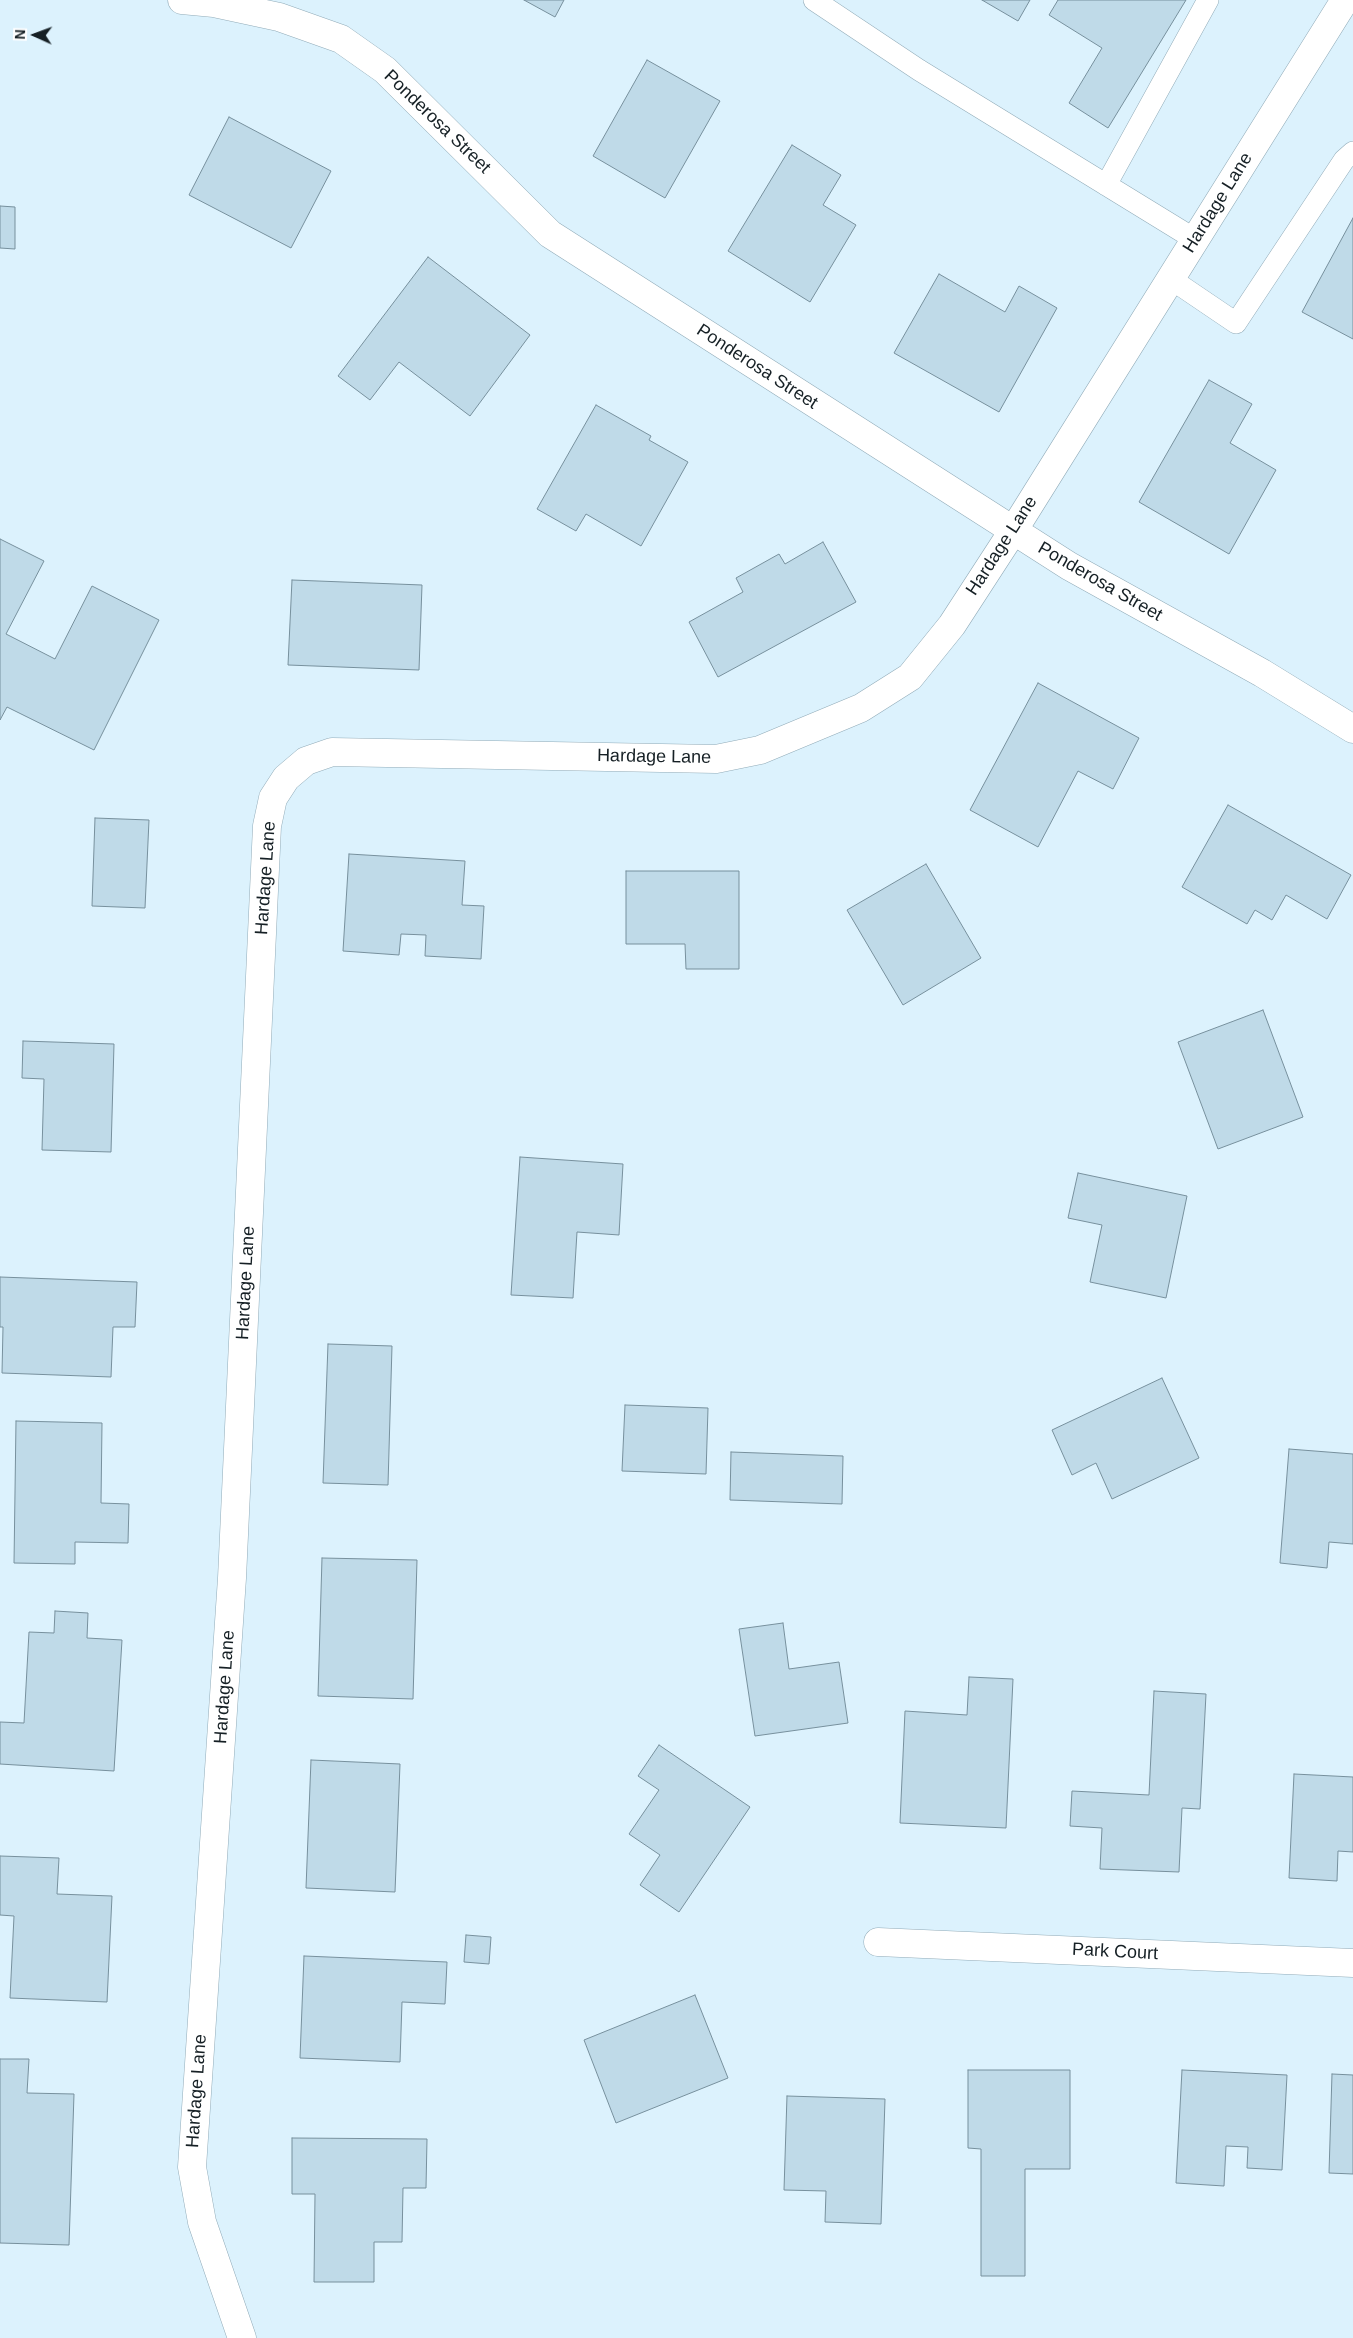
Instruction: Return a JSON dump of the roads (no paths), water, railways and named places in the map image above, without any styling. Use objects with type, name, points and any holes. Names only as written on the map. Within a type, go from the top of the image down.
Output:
[{"type":"street","name":"Ponderosa Street","points":[[182,0],[214,3],[279,17],[341,39],[385,70],[550,234],[1012,531],[1069,566],[1262,672],[1353,729]]},
{"type":"street","name":"Hardage Lane","points":[[242,2338],[202,2222],[192,2167],[232,1578],[267,826],[273,798],[286,778],[306,761],[332,752],[716,758],[760,750],[861,708],[910,676],[952,625],[1346,0]]},
{"type":"street","name":"Park Court","points":[[878,1942],[1353,1963]]},
{"type":"lane","points":[[814,0],[919,70],[1196,240]]},
{"type":"lane","points":[[1106,185],[1208,0]]},
{"type":"lane","points":[[1171,280],[1236,323],[1344,160],[1353,152]]}]
